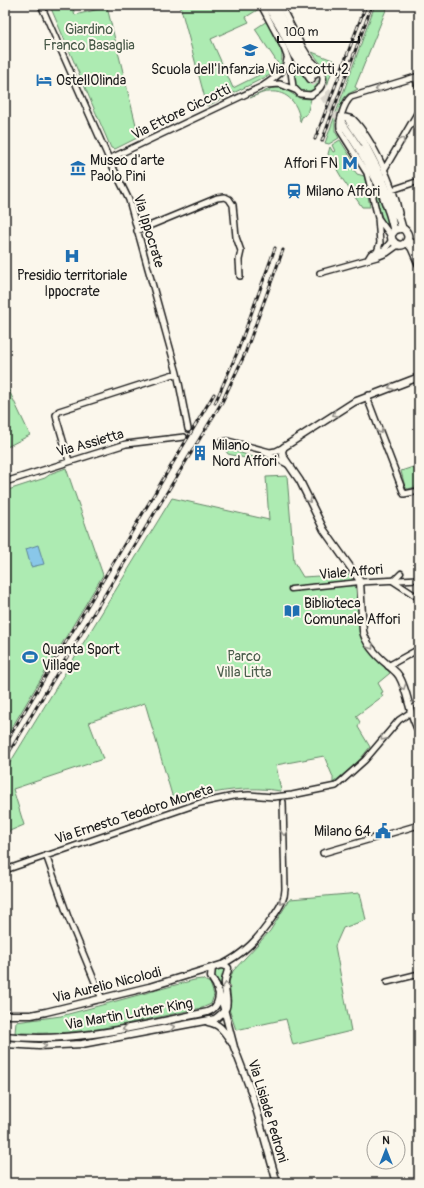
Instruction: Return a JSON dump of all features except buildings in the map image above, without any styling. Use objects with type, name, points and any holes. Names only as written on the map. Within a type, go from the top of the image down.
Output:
[{"type":"main road","points":[[267,5],[280,26],[294,55],[313,76],[274,5]]},
{"type":"main road","points":[[344,121],[363,141],[376,165],[401,225],[406,232],[404,243]]},
{"type":"main road","points":[[344,121],[374,174],[388,209],[394,244],[404,243],[412,248],[419,264]]},
{"type":"main road","points":[[392,236],[401,225]]},
{"type":"street","name":"Via Ippocrate","points":[[41,5],[108,159],[129,200],[177,373],[188,429]]},
{"type":"street","points":[[261,5],[280,39],[290,64],[292,85],[295,90]]},
{"type":"street","name":"Via Ettore Ciccotti","points":[[263,86],[280,84],[303,95],[312,95],[318,91],[323,83],[323,76],[319,68],[310,58],[299,41],[280,5]]},
{"type":"street","name":"Via Ettore Ciccotti","points":[[108,159],[263,86],[283,70],[287,63],[286,54]]},
{"type":"street","points":[[344,121],[347,100],[351,97],[417,77],[419,93]]},
{"type":"street","points":[[384,170],[419,110]]},
{"type":"street","points":[[377,252],[380,243],[378,218],[367,173],[341,132],[344,121],[342,119],[350,117],[356,122],[370,144],[384,170],[392,190],[401,225]]},
{"type":"street","points":[[392,190],[419,182]]},
{"type":"street","points":[[138,231],[217,198],[225,197],[229,199],[233,206],[236,237],[241,251],[239,260],[240,276]]},
{"type":"street","points":[[368,259],[371,254],[385,249],[392,236],[378,218]]},
{"type":"street","points":[[320,273],[387,253],[404,243],[419,244]]},
{"type":"street","points":[[69,461],[56,415],[59,411],[177,373]]},
{"type":"street","points":[[260,450],[274,451],[284,447],[348,406],[369,395],[417,379]]},
{"type":"street","points":[[369,395],[368,400],[404,494],[419,491]]},
{"type":"street","name":"Via Assietta","points":[[5,482],[126,444],[184,437]]},
{"type":"street","points":[[217,443],[228,441],[260,450],[291,466]]},
{"type":"street","points":[[284,447],[282,454],[305,490],[324,530],[360,582],[359,591],[363,633],[373,651],[395,671],[403,684],[411,712],[419,732]]},
{"type":"street","points":[[393,581],[401,573]]},
{"type":"street","points":[[393,581],[419,579]]},
{"type":"street","name":"Viale Affori","points":[[291,589],[360,582],[393,581],[419,598]]},
{"type":"street","points":[[388,666],[419,649]]},
{"type":"street","name":"Via Ernesto Teodoro Moneta","points":[[5,870],[200,803],[242,796],[273,797],[292,795],[332,788],[342,782],[365,760],[399,720],[411,712]]},
{"type":"street","name":"Via Ernesto Teodoro Moneta","points":[[273,797],[283,802],[292,795]]},
{"type":"street","points":[[225,1010],[219,992],[211,977],[212,968],[233,959],[252,945],[285,897],[283,802]]},
{"type":"street","points":[[323,852],[419,825]]},
{"type":"street","points":[[46,855],[68,917],[102,999]]},
{"type":"street","name":"Via Lisiade Pedroni","points":[[221,965],[228,968],[225,981],[227,1001],[225,1010],[234,1047],[252,1094],[277,1183]]},
{"type":"street","name":"Via Aurelio Nicolodi","points":[[5,1015],[31,1015],[46,1012],[102,999],[212,968]]},
{"type":"street","points":[[197,973],[211,977]]},
{"type":"street","points":[[387,982],[419,974]]},
{"type":"street","name":"Via Martin Luther King","points":[[5,1036],[39,1038],[78,1036],[209,1012],[215,1008],[219,1001],[219,992]]},
{"type":"street","name":"Via Martin Luther King","points":[[5,1044],[39,1046],[82,1044],[215,1019],[225,1010]]},
{"type":"street","name":"Via Lisiade Pedroni","points":[[205,1021],[216,1024],[220,1027],[234,1047]]},
{"type":"green space","name":"Giardino Franco Basaglia","points":[[72,5],[75,15],[107,7],[139,137],[115,149],[111,148],[50,6]]},
{"type":"green space","points":[[180,5],[257,5],[259,9],[246,17],[249,22],[211,39],[233,88],[279,65],[255,29],[267,21],[282,55],[282,61],[279,67],[274,73],[207,106]]},
{"type":"green space","points":[[375,5],[388,5],[355,87],[358,89],[348,94],[344,98],[335,121],[335,131],[339,138],[329,144],[325,143]]},
{"type":"green space","points":[[286,47],[293,61],[306,78],[309,79],[315,68],[318,75],[318,81],[312,90],[303,91],[298,89],[295,85]]},
{"type":"green space","points":[[312,52],[335,61],[327,86],[326,71]]},
{"type":"green space","points":[[272,88],[283,88],[299,98],[311,99],[307,114],[302,117],[300,122],[295,105],[282,93],[267,92],[250,98]]},
{"type":"green space","points":[[340,140],[355,164],[354,170],[357,174],[364,176],[370,207],[362,207],[343,180],[328,154],[330,147],[333,152],[335,151],[332,145]]},
{"type":"green space","points":[[370,173],[387,211],[390,227],[388,229],[381,215]]},
{"type":"green space","points":[[5,382],[30,435],[5,448]]},
{"type":"green space","points":[[229,449],[259,459],[260,461],[228,454],[226,451]]},
{"type":"green space","points":[[413,467],[414,469],[419,468],[419,486],[408,489],[405,487],[401,471]]},
{"type":"green space","name":"Quanta Sport Village","points":[[66,468],[103,575],[5,739],[5,491],[45,478],[52,473]]},
{"type":"green space","name":"Parco Villa Litta","points":[[287,476],[294,562],[303,577],[350,574],[356,589],[361,636],[364,643],[390,673],[378,683],[383,692],[381,693],[383,696],[356,716],[360,722],[358,727],[370,747],[357,763],[333,783],[333,777],[324,756],[276,765],[281,791],[246,789],[223,791],[174,802],[145,703],[89,722],[103,759],[13,789],[24,825],[5,833],[5,771],[172,498],[269,520],[266,477]]},
{"type":"green space","points":[[360,893],[366,920],[343,928],[335,946],[351,1031],[293,1045],[286,1019],[236,1030],[229,1009],[231,1001],[229,982],[233,971],[270,931],[290,899]]},
{"type":"green space","points":[[220,967],[223,969],[225,976],[223,996],[220,986],[214,976],[214,970]]},
{"type":"green space","points":[[202,979],[210,983],[214,995],[211,1004],[202,1008],[120,1025],[86,1030],[56,1033],[15,1033],[16,1022],[61,1016]]},
{"type":"water","points":[[38,545],[44,564],[31,567],[26,549]]},
{"type":"tunnel","points":[[315,74],[349,120]]},
{"type":"tunnel","points":[[311,79],[342,123]]},
{"type":"railway","points":[[315,139],[366,5]]},
{"type":"railway","points":[[322,141],[372,5]]},
{"type":"railway","points":[[215,403],[237,353],[275,248]]},
{"type":"railway","points":[[5,759],[222,402],[244,356],[283,250]]},
{"type":"railway","points":[[5,744],[214,394]]},
{"type":"place","name":"Scuola dell'Infanzia Via Ciccotti, 2","points":[[250,50]]},
{"type":"place","name":"OstellOlinda","points":[[44,80]]},
{"type":"place","name":"Affori FN","points":[[350,163]]},
{"type":"place","name":"Museo d'arte Paolo Pini","points":[[78,168]]},
{"type":"place","name":"Milano Affori","points":[[294,191]]},
{"type":"place","name":"Presidio territoriale Ippocrate","points":[[72,256]]},
{"type":"place","name":"Milano Nord Affori","points":[[200,453]]},
{"type":"place","name":"Biblioteca Comunale Affori","points":[[292,611]]},
{"type":"place","name":"Quanta Sport Village","points":[[30,657]]},
{"type":"place","name":"Milano 64","points":[[383,831]]}]
